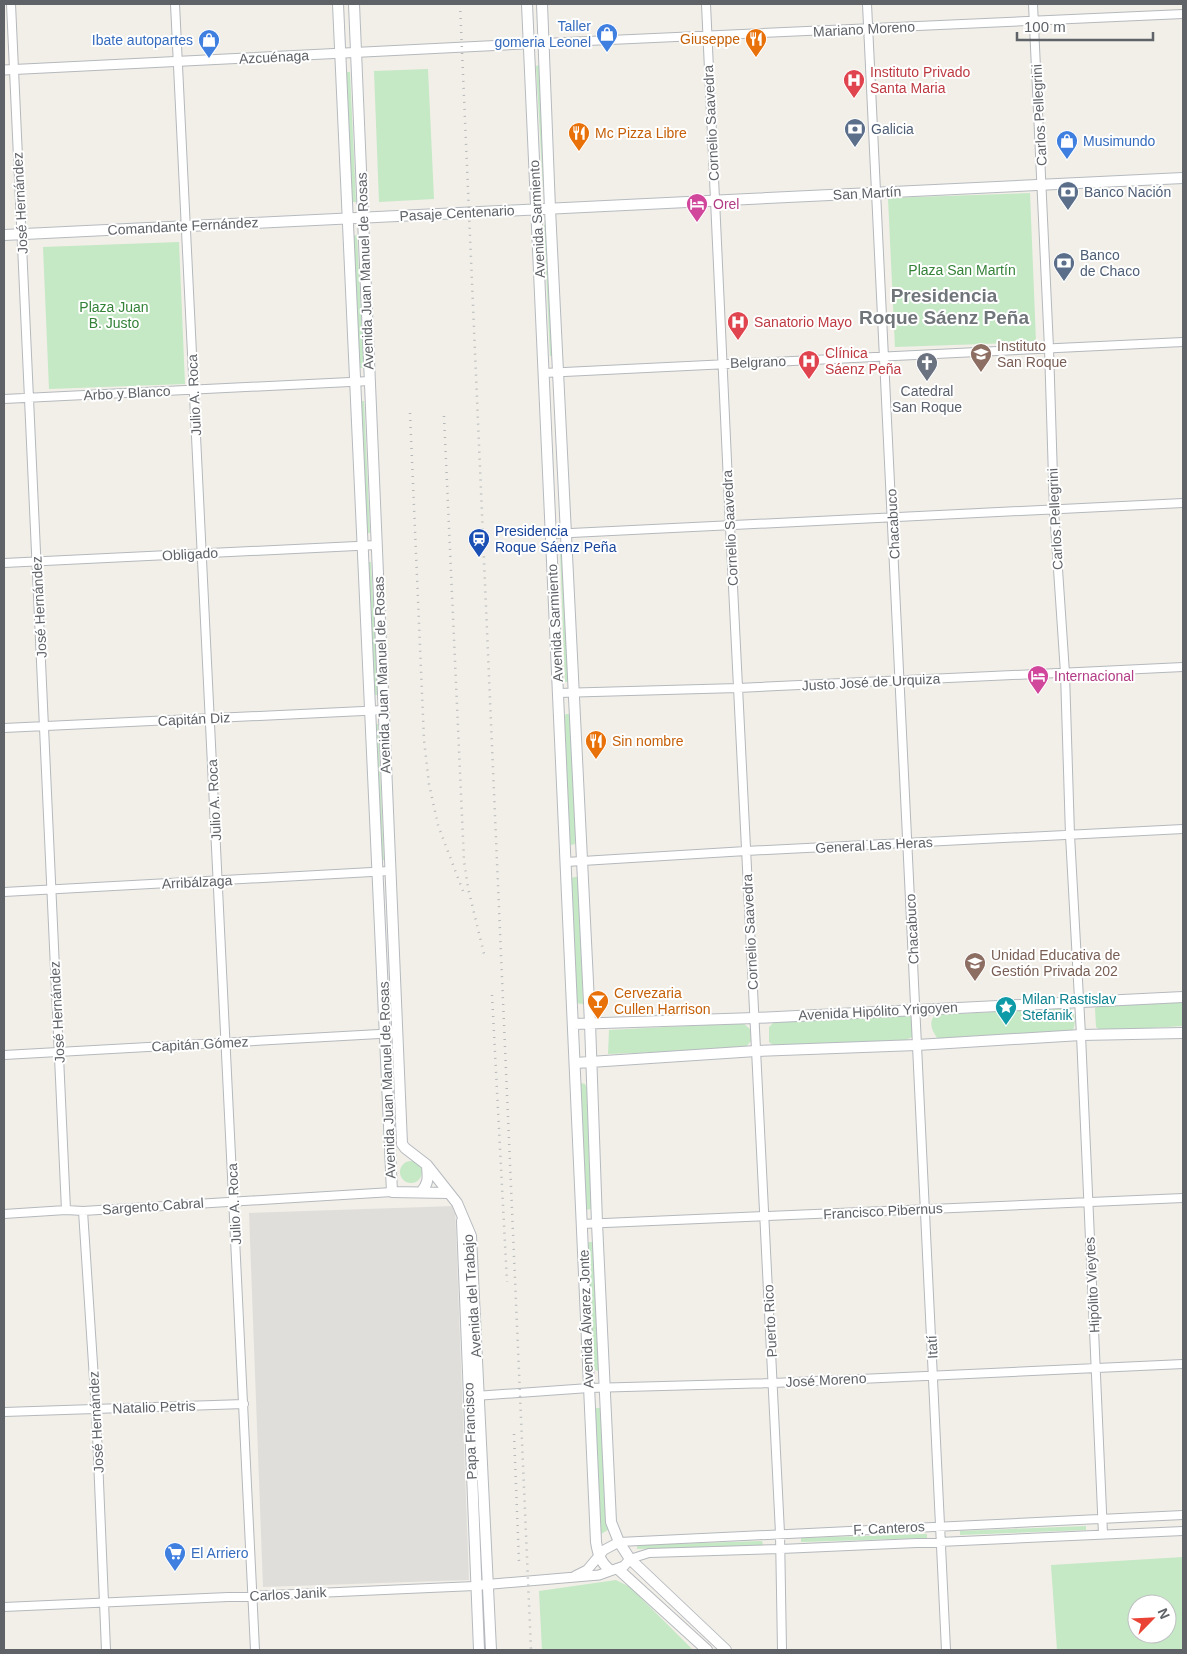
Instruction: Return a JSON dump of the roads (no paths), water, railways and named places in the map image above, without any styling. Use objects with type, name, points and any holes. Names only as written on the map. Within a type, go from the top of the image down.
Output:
[{"type":"main road","name":"Avenida Juan Manuel de Rosas","points":[[338,4],[392,1192],[448,1193]]},
{"type":"main road","name":"Avenida Juan Manuel de Rosas","points":[[354,4],[402,1144],[427,1166],[448,1193]]},
{"type":"main road","name":"Avenida Sarmiento","points":[[527,4],[575,1063]]},
{"type":"main road","name":"Avenida Sarmiento","points":[[542,4],[591,1062]]},
{"type":"main road","name":"San Martín","points":[[550,209],[1183,178]]},
{"type":"main road","name":"Pasaje Centenario","points":[[363,217],[550,209]]},
{"type":"main road","name":"Comandante Fernández","points":[[4,235],[363,217]]},
{"type":"main road","name":"Avenida Hipólito Yrigoyen","points":[[573,1024],[755,1018],[1183,997]]},
{"type":"main road","points":[[575,1063],[756,1051],[917,1045],[1081,1035],[1183,1033]]},
{"type":"main road","name":"Avenida Álvarez Jonte","points":[[591,1062],[611,1522],[619,1542],[630,1559],[726,1650]]},
{"type":"main road","name":"Avenida Álvarez Jonte","points":[[575,1063],[598,1555]]},
{"type":"main road","points":[[390,1158],[397,1151],[405,1148]]},
{"type":"main road","points":[[421,1192],[427,1186],[427,1166]]},
{"type":"main road","name":"Avenida del Trabajo","points":[[448,1193],[462,1212],[471,1236],[473,1396],[488,1585]]},
{"type":"main road","name":"Papa Francisco","points":[[473,1396],[475,1586],[478,1650]]},
{"type":"main road","points":[[598,1555],[603,1564],[614,1570],[707,1650]]},
{"type":"main road","points":[[488,1585],[492,1650]]},
{"type":"street","name":"José Hernández","points":[[11,4],[66,1210]]},
{"type":"street","name":"Julio A. Roca","points":[[175,4],[255,1650]]},
{"type":"street","name":"Cornelio Saavedra","points":[[706,4],[756,1051]]},
{"type":"street","name":"Chacabuco","points":[[868,4],[917,1045]]},
{"type":"street","name":"Carlos Pellegrini","points":[[1033,4],[1049,348],[1054,510],[1065,673],[1070,835],[1081,1035]]},
{"type":"street","name":"Mariano Moreno","points":[[544,43],[1183,14]]},
{"type":"street","name":"Azcuénaga","points":[[4,70],[544,43]]},
{"type":"street","name":"Belgrano","points":[[544,373],[1183,342]]},
{"type":"street","name":"Arbo y Blanco","points":[[4,399],[370,382]]},
{"type":"street","points":[[551,534],[1183,503]]},
{"type":"street","name":"Obligado","points":[[4,563],[377,545]]},
{"type":"street","name":"Justo José de Urquiza","points":[[558,693],[738,688],[1183,666]]},
{"type":"street","name":"Capitán Diz","points":[[4,728],[384,710]]},
{"type":"street","name":"General Las Heras","points":[[566,862],[1183,829]]},
{"type":"street","name":"Arribálzaga","points":[[4,892],[390,871]]},
{"type":"street","name":"Capitán Gómez","points":[[4,1056],[397,1033]]},
{"type":"street","name":"Hipólito Vieytes","points":[[1081,1035],[1103,1534]]},
{"type":"street","name":"Itatí","points":[[917,1045],[946,1650]]},
{"type":"street","name":"Puerto Rico","points":[[756,1051],[766,1216],[781,1549],[782,1650]]},
{"type":"street","name":"Sargento Cabral","points":[[4,1214],[392,1192]]},
{"type":"street","name":"Francisco Pibernus","points":[[582,1224],[1183,1198]]},
{"type":"street","name":"José Hernández","points":[[83,1211],[96,1410],[106,1650]]},
{"type":"street","name":"José Moreno","points":[[473,1396],[589,1388],[1183,1364]]},
{"type":"street","name":"Natalio Petris","points":[[4,1412],[244,1404]]},
{"type":"street","name":"F. Canteros","points":[[598,1555],[619,1542],[1183,1515]]},
{"type":"street","name":"F. Canteros","points":[[614,1570],[624,1566],[630,1559],[650,1553],[1183,1531]]},
{"type":"street","name":"Carlos Janik","points":[[571,1577],[587,1570],[598,1555]]},
{"type":"street","name":"Carlos Janik","points":[[4,1607],[475,1586],[599,1576],[614,1570]]},
{"type":"railway","points":[[460,4],[531,1650]]},
{"type":"railway","points":[[410,413],[424,740],[429,784],[438,825],[464,894]]},
{"type":"railway","points":[[444,416],[464,861],[468,888],[485,958]]},
{"type":"railway","points":[[492,995],[507,1282]]},
{"type":"railway","points":[[514,1434],[519,1562]]},
{"type":"place","name":"Taller gomeria Leonel","points":[[607,53]]},
{"type":"place","name":"Giuseppe","points":[[756,58]]},
{"type":"place","name":"Ibate autopartes","points":[[209,59]]},
{"type":"place","name":"Instituto Privado Santa Maria","points":[[854,99]]},
{"type":"place","name":"Galicia","points":[[855,148]]},
{"type":"place","name":"Mc Pizza Libre","points":[[579,152]]},
{"type":"place","name":"Musimundo","points":[[1067,160]]},
{"type":"place","name":"Banco Nación","points":[[1068,211]]},
{"type":"place","name":"Orel","points":[[697,223]]},
{"type":"place","name":"Banco de Chaco","points":[[1064,282]]},
{"type":"place","name":"Sanatorio Mayo","points":[[738,341]]},
{"type":"place","name":"Instituto San Roque","points":[[981,373]]},
{"type":"place","name":"Clínica Sáenz Peña","points":[[809,380]]},
{"type":"place","name":"Catedral San Roque","points":[[927,382]]},
{"type":"place","name":"Presidencia Roque Sáenz Peña","points":[[479,558]]},
{"type":"place","name":"Internacional","points":[[1038,695]]},
{"type":"place","name":"Sin nombre","points":[[596,760]]},
{"type":"place","name":"Unidad Educativa de Gestión Privada 202","points":[[975,982]]},
{"type":"place","name":"Cervezaria Cullen Harrison","points":[[598,1020]]},
{"type":"place","name":"Milan Rastislav Stefanik","points":[[1006,1026]]},
{"type":"place","name":"El Arriero","points":[[175,1572]]},
{"type":"district","name":"Presidencia Roque Sáenz Peña","points":[[944,306]]},
{"type":"park label","name":"Plaza San Martín","points":[[962,270]]},
{"type":"park label","name":"Plaza Juan B. Justo","points":[[114,316]]}]
